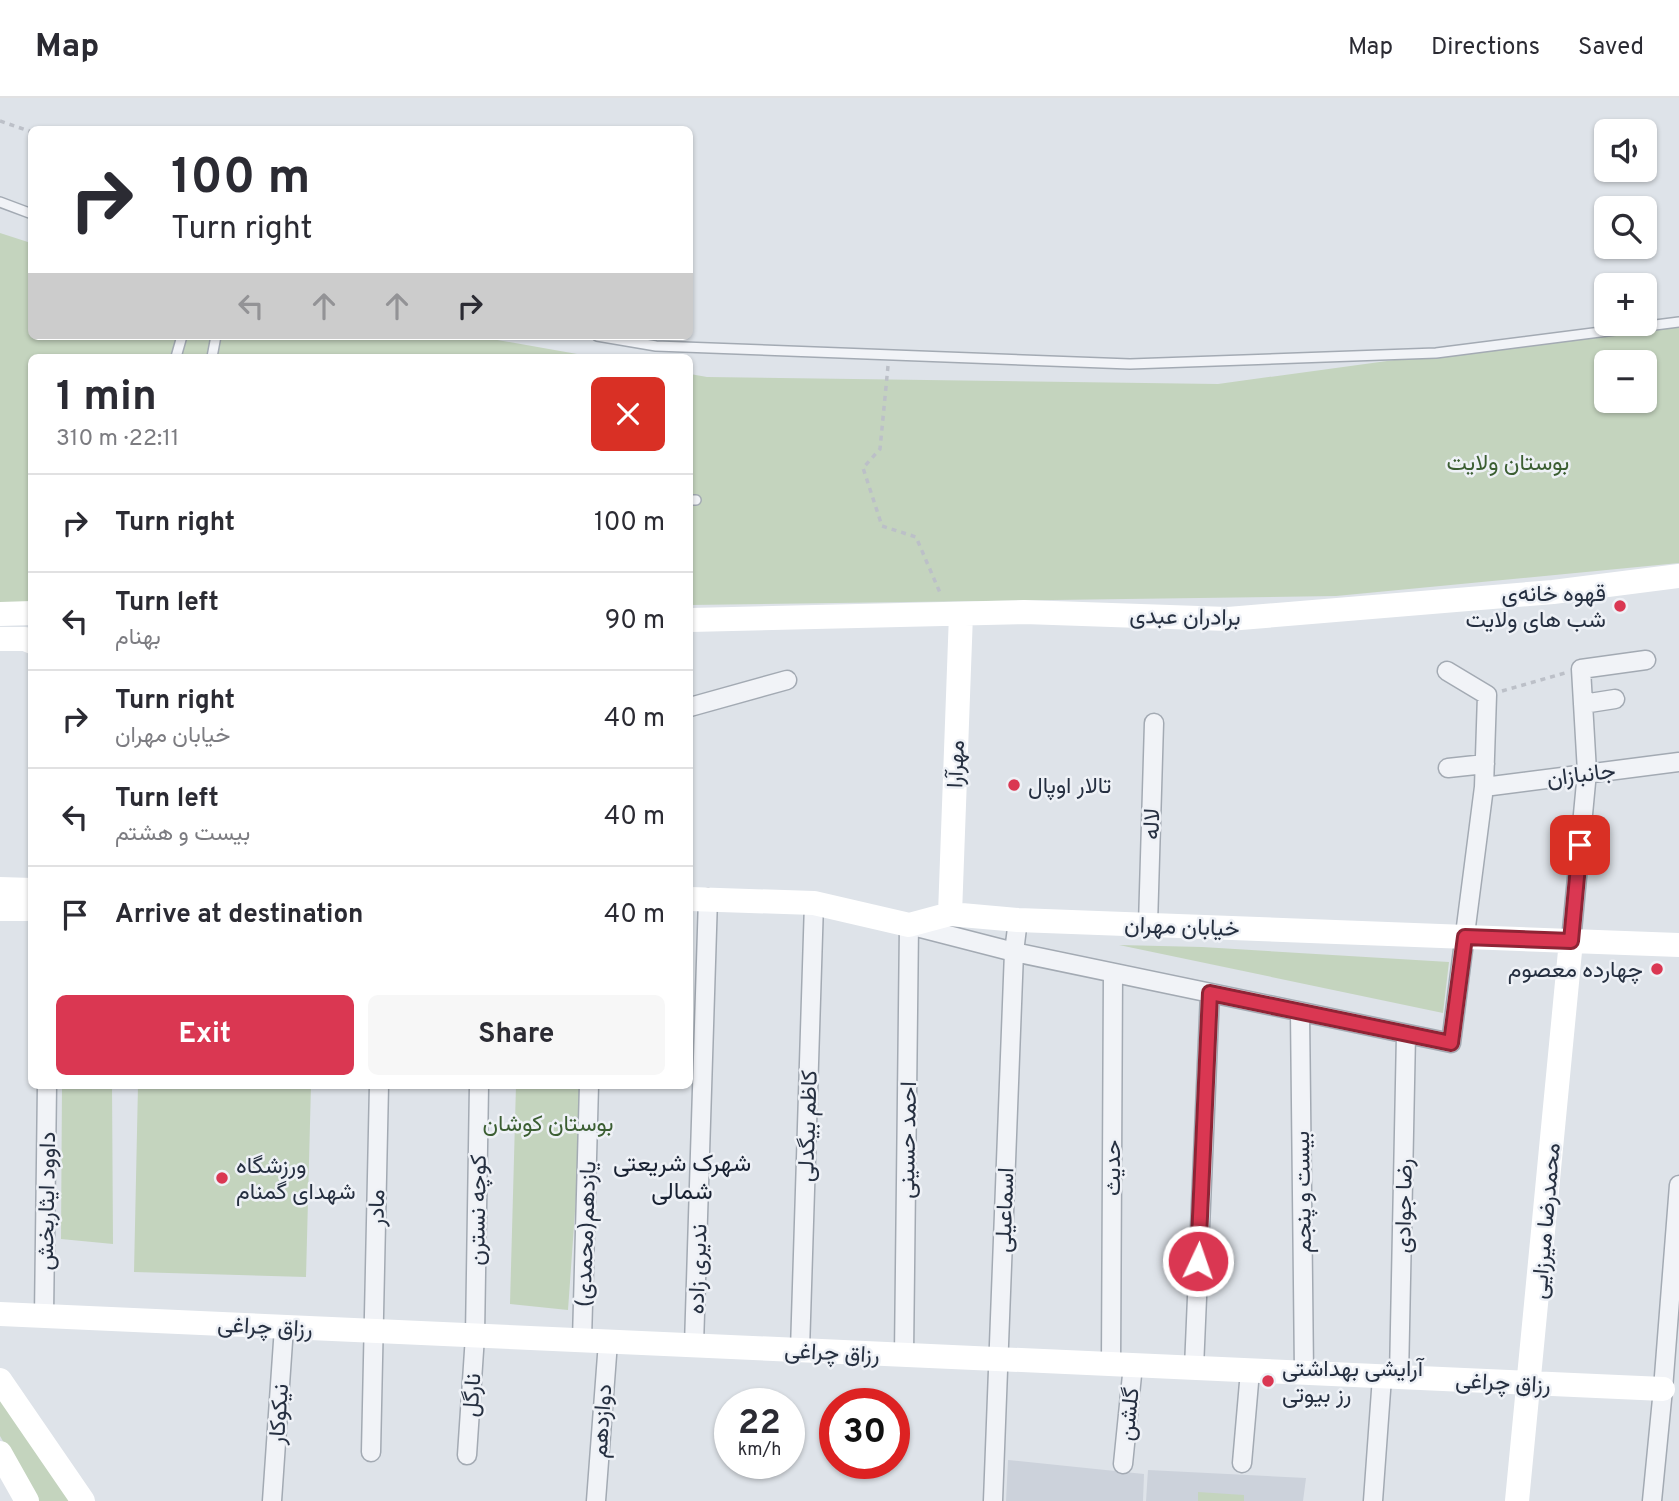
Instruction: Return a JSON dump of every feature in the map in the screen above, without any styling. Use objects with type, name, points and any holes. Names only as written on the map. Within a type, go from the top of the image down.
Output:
[{"type":"street","name":"برادران عبدی","points":[[693,620],[952,607],[1228,620],[1553,592],[1679,576]]},
{"type":"street","name":"مهرآرا","points":[[950,914],[952,607]]},
{"type":"street","points":[[0,614],[28,613]]},
{"type":"street","points":[[0,639],[28,640]]},
{"type":"street","points":[[1571,941],[1587,772],[1581,669],[1646,660]]},
{"type":"street","points":[[909,925],[1014,952],[1451,1043],[1484,787],[1486,695],[1447,671]]},
{"type":"street","points":[[693,706],[787,680]]},
{"type":"street","points":[[1583,704],[1615,699]]},
{"type":"street","name":"لاله","points":[[1148,925],[1154,723]]},
{"type":"street","name":"جانبازان","points":[[1484,787],[1679,762]]},
{"type":"street","points":[[1448,768],[1485,764]]},
{"type":"street","points":[[0,889],[28,890]]},
{"type":"street","name":"خیابان مهران","points":[[699,899],[814,903],[909,925],[950,914],[1018,920],[1679,945]]},
{"type":"street","name":"ندیری زاده","points":[[694,1345],[699,899]]},
{"type":"street","name":"کاظم بیگدلی","points":[[800,1350],[814,903]]},
{"type":"street","points":[[0,909],[28,908]]},
{"type":"street","name":"اسماعیلی","points":[[993,1501],[1014,952],[1018,920]]},
{"type":"street","name":"احمد حسینی","points":[[904,1355],[909,925]]},
{"type":"street","name":"محمدرضا میرزایی","points":[[1517,1501],[1571,941]]},
{"type":"street","name":"حدیث","points":[[1113,972],[1122,1365]]},
{"type":"street","points":[[1194,1368],[1210,993]]},
{"type":"street","name":"بیست و پنجم","points":[[1300,1012],[1304,1373]]},
{"type":"street","name":"رضا جوادی","points":[[1373,1501],[1391,1377],[1406,1034]]},
{"type":"street","name":"داوود ایثاربخش","points":[[44,1316],[47,1089]]},
{"type":"street","name":"مادر","points":[[371,1452],[379,1089]]},
{"type":"street","name":"کوچه نسترن","points":[[475,1336],[479,1089]]},
{"type":"street","name":"یازدهم(محمدی)","points":[[582,1340],[589,1089]]},
{"type":"street","points":[[1652,1501],[1679,1185]]},
{"type":"street","name":"رزاق چراغی","points":[[0,1314],[1663,1389]]},
{"type":"street","name":"نیکوکار","points":[[272,1501],[284,1327]]},
{"type":"street","name":"نارگل","points":[[467,1455],[475,1336]]},
{"type":"street","name":"دوازدهم","points":[[596,1501],[608,1342]]},
{"type":"street","name":"گلشن","points":[[1122,1365],[1123,1464]]},
{"type":"street","points":[[1242,1463],[1250,1371]]},
{"type":"street","points":[[0,1380],[83,1501]]},
{"type":"street","points":[[0,1453],[27,1501]]},
{"type":"lane","points":[[0,202],[28,212]]},
{"type":"lane","points":[[621,340],[656,346],[1130,364],[1436,353],[1679,322]]},
{"type":"path","points":[[0,121],[28,131]]},
{"type":"path","points":[[889,355],[880,449],[863,468],[882,527],[915,537],[952,607]]},
{"type":"path","points":[[1486,695],[1581,669]]},
{"type":"shaded area","points":[[1008,1460],[1144,1474],[1143,1501],[1006,1501]]},
{"type":"shaded area","points":[[1148,1470],[1306,1478],[1303,1501],[1146,1501]]},
{"type":"green space","points":[[0,233],[28,242],[28,340],[498,340],[577,354],[28,354],[28,620],[0,621]]},
{"type":"green space","name":"بوستان ولایت","points":[[1679,321],[1679,563],[1336,596],[693,605],[693,375],[707,377],[1218,384],[1594,333],[1594,336],[1657,336],[1657,324]]},
{"type":"green space","points":[[1119,945],[1202,947],[1449,962],[1443,1013]]},
{"type":"green space","points":[[62,1089],[112,1089],[113,1244],[61,1239]]},
{"type":"green space","name":"ورزشگاه شهدای گمنام","points":[[138,1089],[311,1089],[306,1277],[134,1272]]},
{"type":"green space","name":"بوستان کوشان","points":[[516,1089],[584,1089],[568,1310],[510,1304]]},
{"type":"green space","points":[[0,1396],[70,1501],[37,1501],[0,1436]]},
{"type":"green space","points":[[1198,1492],[1244,1495],[1244,1501],[1198,1501]]},
{"type":"place","name":"قهوه خانه‌ی شب های ولایت","points":[[1620,606]]},
{"type":"place","name":"تالار اوپال","points":[[1014,785]]},
{"type":"place","name":"چهارده معصوم","points":[[1657,969]]},
{"type":"place","name":"ورزشگاه شهدای گمنام","points":[[222,1178]]},
{"type":"place","name":"آرایشی بهداشتی رز بیوتی","points":[[1268,1381]]},
{"type":"district","name":"شهرک شریعتی شمالی","points":[[682,1177]]},
{"type":"route","points":[[1198,1261],[1210,993],[1451,1043],[1465,937],[1571,941],[1580,845]]}]
